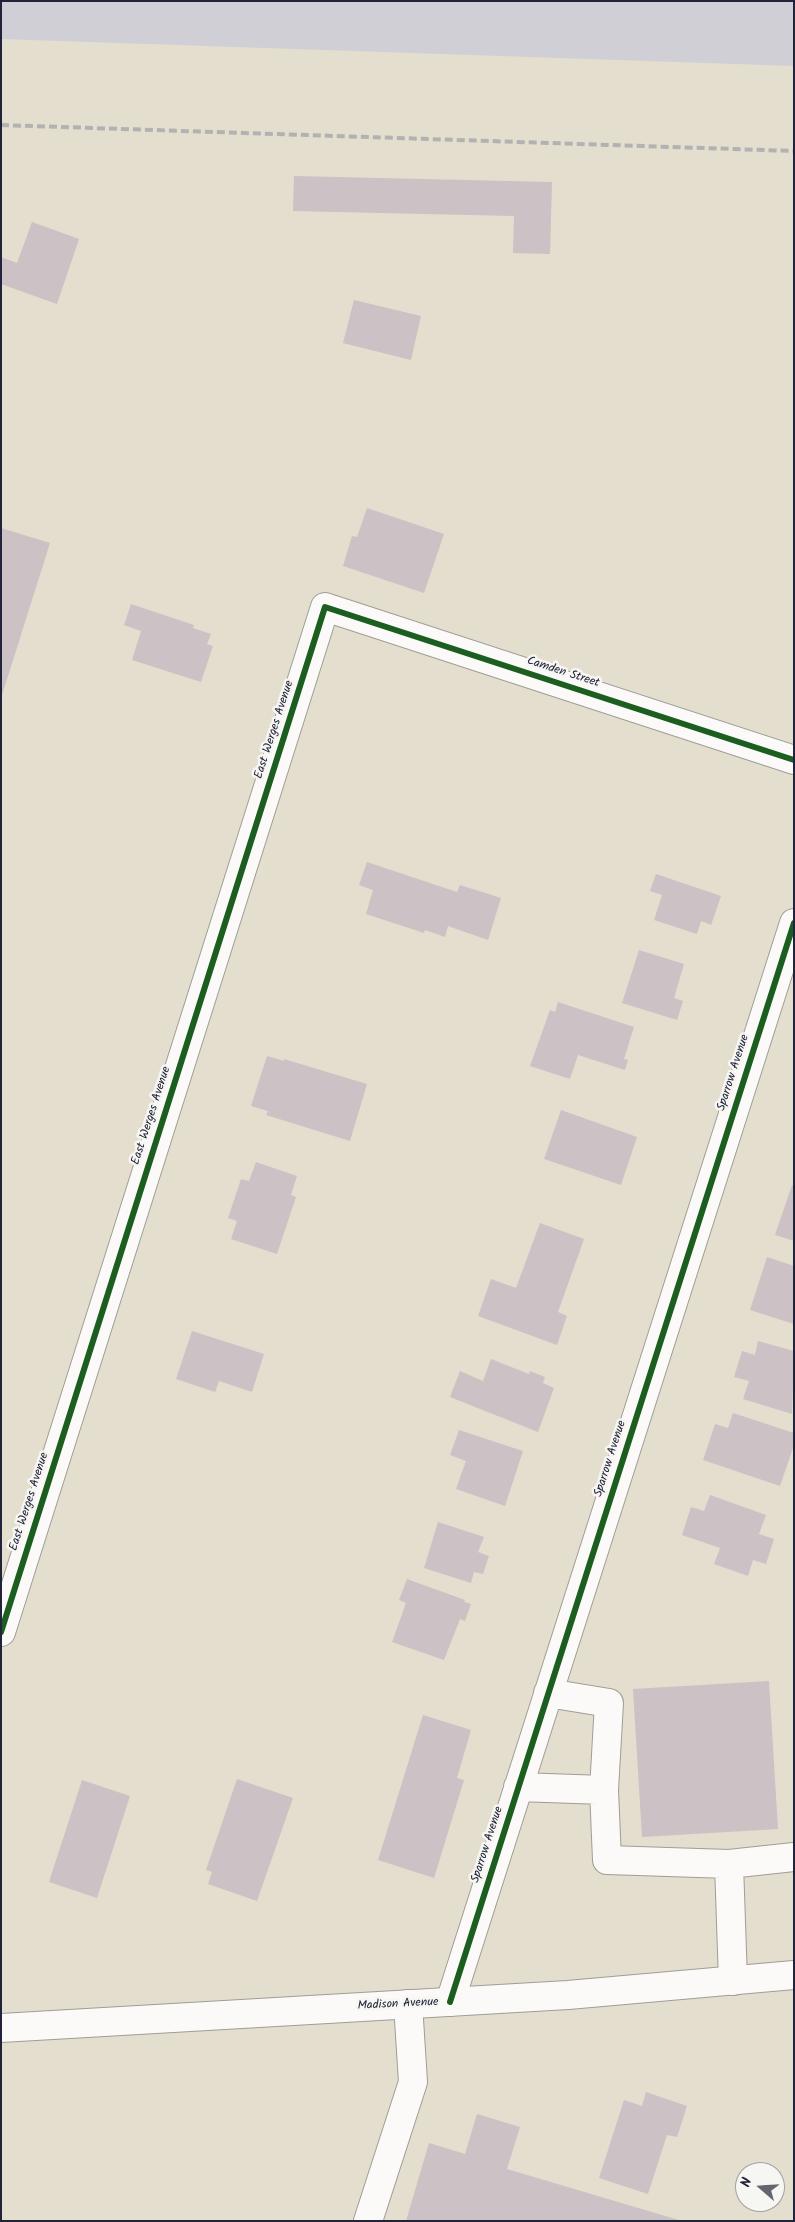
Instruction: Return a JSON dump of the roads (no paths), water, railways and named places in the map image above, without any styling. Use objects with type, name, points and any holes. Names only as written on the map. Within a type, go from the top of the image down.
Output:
[{"type":"street","name":"Camden Street","points":[[325,607],[794,760]]},
{"type":"street","name":"East Werges Avenue","points":[[1,1632],[325,607]]},
{"type":"street","name":"Sparrow Avenue","points":[[450,2002],[794,922]]},
{"type":"street","points":[[548,1693],[609,1703],[604,1790],[607,1860],[729,1864],[794,1857]]},
{"type":"street","points":[[518,1787],[604,1790]]},
{"type":"street","points":[[729,1864],[733,1981]]},
{"type":"street","name":"Madison Avenue","points":[[1,2028],[568,1995],[794,1975]]},
{"type":"street","points":[[368,2221],[413,2082],[408,2004]]},
{"type":"railway","points":[[1,125],[794,151]]}]
